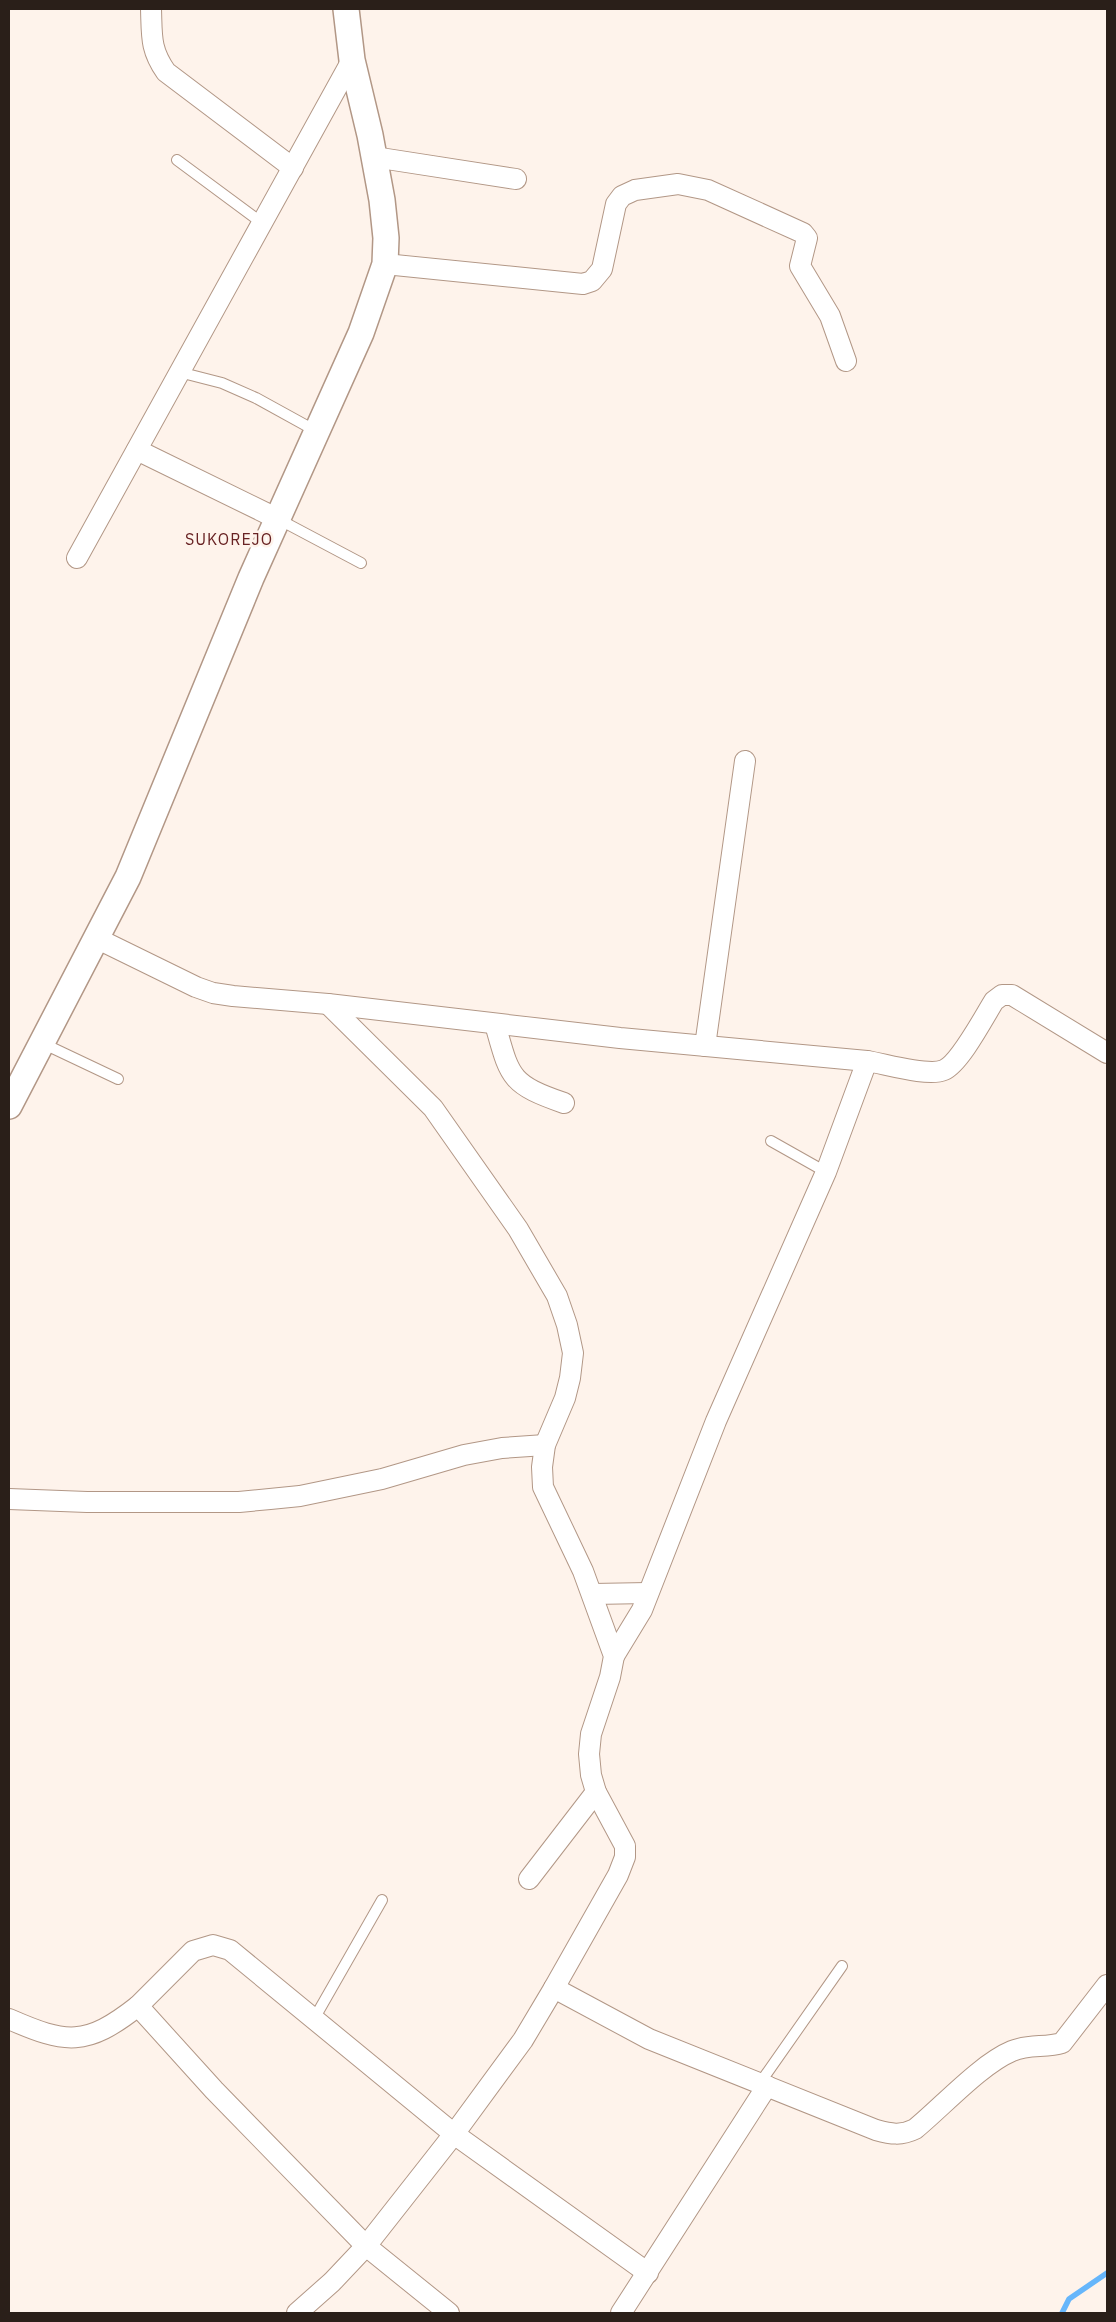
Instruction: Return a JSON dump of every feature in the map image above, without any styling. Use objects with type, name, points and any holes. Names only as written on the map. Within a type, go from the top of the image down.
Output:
[{"type":"street","points":[[151,9],[152,44],[156,58],[166,72],[293,168]]},
{"type":"street","points":[[11,1094],[42,1042],[98,939],[132,870],[251,578],[361,333],[385,264],[385,228],[374,157],[352,60],[346,9]]},
{"type":"street","points":[[78,558],[352,60]]},
{"type":"street","points":[[374,157],[516,179]]},
{"type":"street","points":[[385,264],[588,282],[598,276],[602,268],[612,216],[616,204],[622,196],[635,190],[678,184],[701,189],[803,233],[807,238],[800,266],[830,316],[846,361]]},
{"type":"street","points":[[137,450],[278,519]]},
{"type":"street","points":[[706,1046],[745,761]]},
{"type":"street","points":[[98,939],[213,993],[706,1046],[868,1061],[931,1072],[944,1070],[955,1062],[994,1001],[1002,995],[1012,994],[1107,1053]]},
{"type":"street","points":[[328,1004],[433,1108],[518,1229],[557,1296],[567,1325],[573,1353],[565,1398],[545,1445],[542,1467],[543,1487],[593,1594],[614,1656]]},
{"type":"street","points":[[495,1024],[507,1066],[517,1081],[536,1093],[564,1103]]},
{"type":"street","points":[[297,2313],[332,2282],[366,2246],[454,2134],[523,2040],[618,1875],[625,1857],[625,1846],[596,1792],[591,1775],[589,1754],[592,1734],[610,1677],[614,1656],[642,1610],[716,1421],[826,1172],[868,1061]]},
{"type":"street","points":[[9,1499],[87,1502],[239,1502],[270,1500],[300,1496],[382,1479],[464,1455],[502,1448],[545,1445]]},
{"type":"street","points":[[593,1594],[648,1593]]},
{"type":"street","points":[[529,1879],[596,1792]]},
{"type":"street","points":[[9,2019],[48,2035],[62,2038],[80,2038],[102,2030],[138,2006],[193,1951],[212,1945],[230,1950],[454,2134],[648,2273]]},
{"type":"street","points":[[554,1988],[649,2039],[876,2130],[892,2134],[906,2134],[926,2120],[974,2078],[1003,2056],[1020,2048],[1053,2046],[1062,2043],[1107,1985]]},
{"type":"street","points":[[138,2006],[214,2090],[366,2246],[449,2313]]},
{"type":"street","points":[[622,2313],[763,2085]]},
{"type":"lane","points":[[177,160],[262,223]]},
{"type":"lane","points":[[179,372],[222,383],[256,398],[317,432]]},
{"type":"lane","points":[[278,519],[361,563]]},
{"type":"lane","points":[[42,1042],[118,1079]]},
{"type":"lane","points":[[771,1141],[826,1172]]},
{"type":"lane","points":[[314,2019],[382,1900]]},
{"type":"lane","points":[[763,2085],[842,1966]]},
{"type":"waterway","points":[[1062,2313],[1069,2299],[1107,2273]]},
{"type":"district","name":"SUKOREJO","points":[[229,539]]}]
